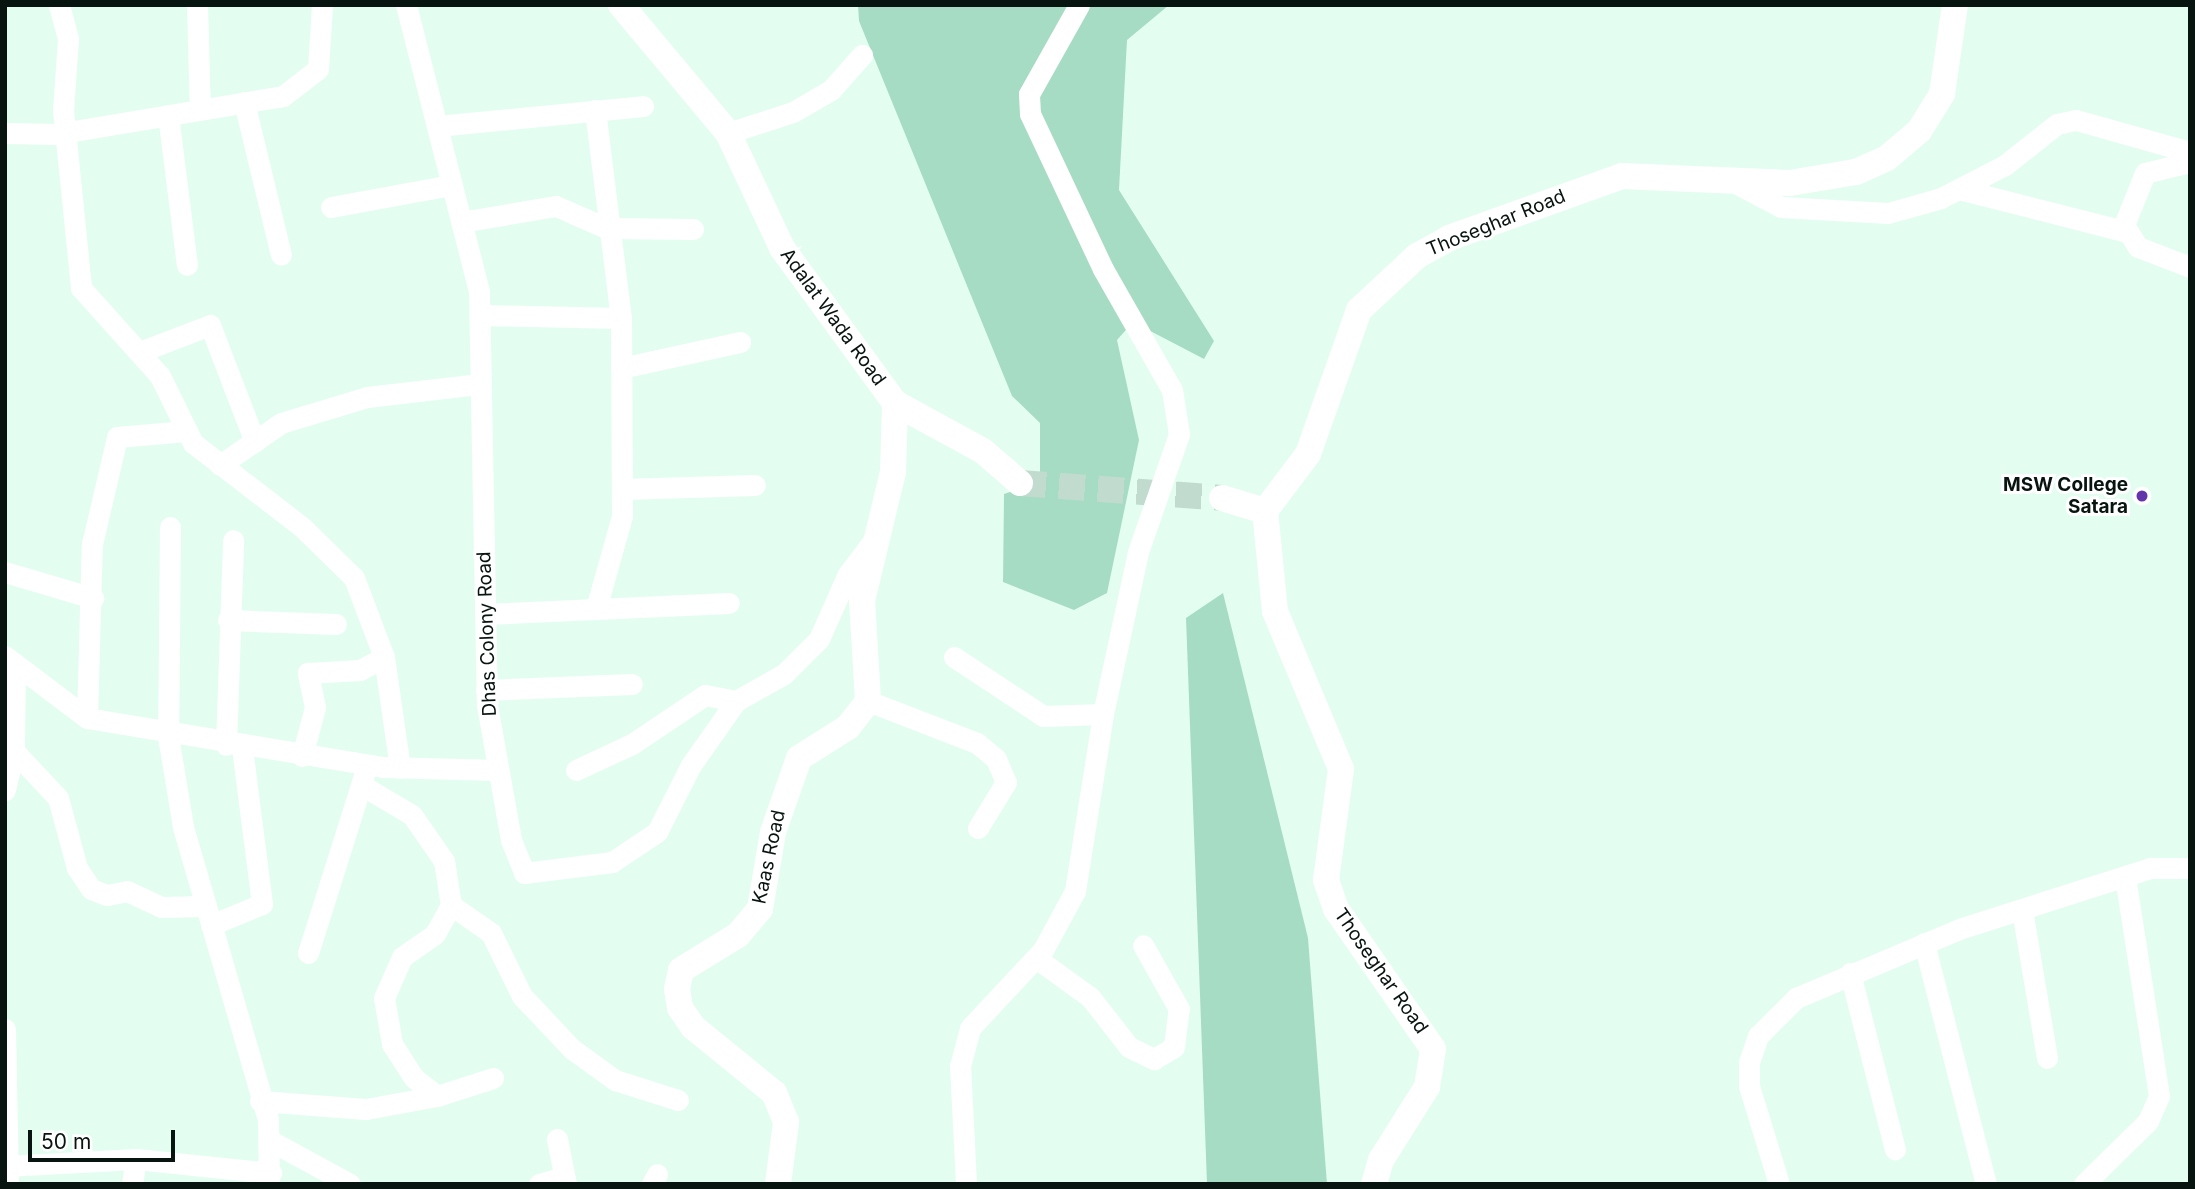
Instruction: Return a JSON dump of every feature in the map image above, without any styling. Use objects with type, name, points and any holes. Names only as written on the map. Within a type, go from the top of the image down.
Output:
[{"type":"main road","name":"Adalat Wada Road","points":[[621,5],[727,133],[782,248],[895,403],[982,451],[1020,483]]},
{"type":"main road","name":"Thoseghar Road","points":[[1374,1184],[1381,1160],[1427,1087],[1433,1049],[1336,909],[1326,880],[1340,769],[1275,611],[1265,511],[1308,454],[1359,310],[1417,256],[1622,176],[1726,178],[1790,183],[1856,172],[1887,158],[1919,131],[1942,94],[1955,5]]},
{"type":"main road","points":[[869,701],[862,601],[893,472],[895,403]]},
{"type":"main road","points":[[1222,498],[1265,511]]},
{"type":"main road","name":"Kaas Road","points":[[778,1184],[786,1122],[774,1093],[693,1027],[680,1009],[677,989],[681,970],[738,935],[760,909],[773,832],[799,758],[848,727],[869,701]]},
{"type":"street","points":[[59,5],[68,39],[62,95],[69,132],[81,288],[142,351],[187,431],[219,465],[302,527],[354,578],[384,657],[400,768]]},
{"type":"street","points":[[197,5],[200,110]]},
{"type":"street","points":[[5,133],[69,132],[283,96],[318,69],[322,5]]},
{"type":"street","name":"Dhas Colony Road","points":[[406,5],[461,222],[480,315],[486,690],[510,840],[524,873],[612,862],[657,832],[691,765],[736,701],[784,674],[819,639],[848,574],[877,535]]},
{"type":"street","points":[[966,1184],[960,1066],[970,1028],[1036,958],[1074,891],[1103,714],[1138,552],[1180,434],[1180,413],[1030,114],[1029,94],[1079,5]]},
{"type":"street","points":[[727,133],[793,112],[831,90],[862,55]]},
{"type":"street","points":[[244,102],[281,256]]},
{"type":"street","points":[[436,126],[643,106]]},
{"type":"street","points":[[594,110],[606,228],[621,318],[622,516],[597,605]]},
{"type":"street","points":[[168,115],[187,265]]},
{"type":"street","points":[[1726,178],[1781,207],[1842,215],[1888,213],[1959,189],[2005,165],[2057,124],[2076,120],[2190,152]]},
{"type":"street","points":[[2124,231],[2145,173],[2190,162]]},
{"type":"street","points":[[331,208],[451,185]]},
{"type":"street","points":[[1959,189],[2124,231],[2138,247],[2190,267]]},
{"type":"street","points":[[461,222],[556,206],[606,228],[693,229]]},
{"type":"street","points":[[480,315],[621,318]]},
{"type":"street","points":[[142,351],[210,325],[255,442]]},
{"type":"street","points":[[621,368],[740,342]]},
{"type":"street","points":[[219,465],[281,423],[367,397],[480,384]]},
{"type":"street","points":[[87,718],[93,598],[92,544],[117,437],[187,431]]},
{"type":"street","points":[[622,489],[755,485]]},
{"type":"street","points":[[5,1029],[7,1172],[136,1158],[270,1179],[269,1140],[183,827],[168,736],[170,527]]},
{"type":"street","points":[[15,751],[58,799],[77,868],[91,888],[107,895],[127,891],[161,906],[208,915],[262,904],[234,746],[228,620],[233,540]]},
{"type":"street","points":[[5,572],[93,598]]},
{"type":"street","points":[[485,614],[597,605],[729,603]]},
{"type":"street","points":[[228,620],[336,624]]},
{"type":"street","points":[[302,756],[315,707],[308,673],[360,670],[384,657]]},
{"type":"street","points":[[954,657],[1044,716],[1103,714]]},
{"type":"street","points":[[10,660],[87,718],[168,736],[302,756],[365,776],[412,815],[444,861],[451,905],[435,934],[402,957],[384,998],[392,1044],[414,1079],[437,1096]]},
{"type":"street","points":[[5,790],[15,751],[10,660]]},
{"type":"street","points":[[486,690],[632,684]]},
{"type":"street","points":[[576,770],[632,744],[705,695],[736,701]]},
{"type":"street","points":[[869,701],[977,743],[996,759],[1006,782],[978,828]]},
{"type":"street","points":[[365,776],[400,768],[498,770]]},
{"type":"street","points":[[308,953],[365,776]]},
{"type":"street","points":[[1779,1184],[1749,1086],[1749,1062],[1758,1036],[1777,1013],[1850,972],[1924,943],[2150,868],[2190,868]]},
{"type":"street","points":[[2084,1184],[2148,1121],[2159,1096],[2125,877]]},
{"type":"street","points":[[451,905],[491,933],[522,996],[572,1049],[615,1080],[678,1100]]},
{"type":"street","points":[[2022,910],[2046,1058]]},
{"type":"street","points":[[1924,943],[1986,1184]]},
{"type":"street","points":[[1036,958],[1090,997],[1129,1047],[1154,1059],[1174,1046],[1179,1009],[1143,945]]},
{"type":"street","points":[[1850,972],[1895,1149]]},
{"type":"street","points":[[260,1101],[366,1109],[437,1096],[493,1078]]},
{"type":"street","points":[[539,1184],[565,1180],[557,1139]]},
{"type":"street","points":[[269,1140],[301,1161],[350,1184]]},
{"type":"street","points":[[132,1184],[136,1158]]},
{"type":"street","points":[[301,1161],[309,1184]]},
{"type":"green space","points":[[858,5],[1169,5],[1127,40],[1119,190],[1214,341],[1204,359],[1133,322],[1117,340],[1139,440],[1107,593],[1074,610],[1003,582],[1004,494],[1040,482],[1040,423],[1012,396],[859,21]]},
{"type":"green space","points":[[1223,593],[1308,938],[1327,1184],[1207,1184],[1186,618]]},
{"type":"tunnel","points":[[1020,483],[1222,498]]},
{"type":"place","name":"MSW College Satara","points":[[2142,496]]}]
